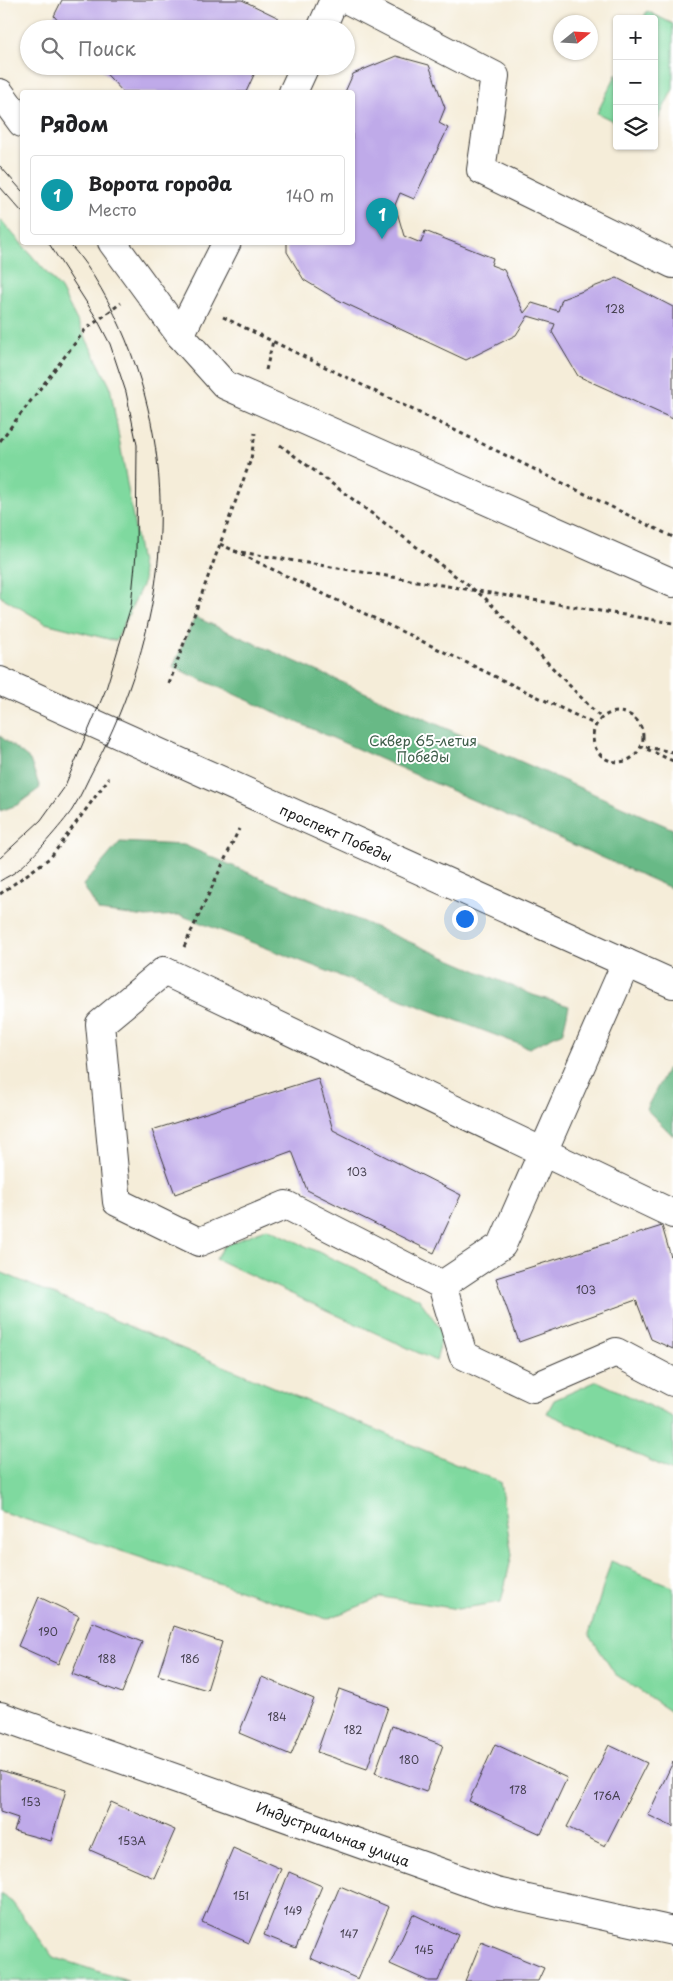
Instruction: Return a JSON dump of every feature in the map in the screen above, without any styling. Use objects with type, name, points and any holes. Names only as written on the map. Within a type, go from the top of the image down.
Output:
[{"type":"street","points":[[325,20],[334,0]]},
{"type":"street","points":[[348,0],[495,76],[481,170],[673,264]]},
{"type":"street","points":[[294,90],[301,75]]},
{"type":"street","points":[[0,93],[20,120]]},
{"type":"street","points":[[114,245],[180,335],[225,385],[673,583]]},
{"type":"street","points":[[180,335],[226,245]]},
{"type":"street","name":"проспект Победы","points":[[0,681],[673,984]]},
{"type":"street","points":[[442,1285],[502,1245],[626,963]]},
{"type":"street","points":[[673,1214],[164,971],[100,1024],[117,1202],[199,1242],[286,1206],[442,1285],[463,1355],[533,1388],[616,1352],[673,1382]]},
{"type":"street","name":"Индустриальная улица","points":[[0,1716],[496,1892],[673,1931]]},
{"type":"path","points":[[0,441],[85,330],[113,308],[146,288]]},
{"type":"path","points":[[196,304],[673,537]]},
{"type":"path","points":[[260,401],[273,342]]},
{"type":"path","points":[[169,684],[251,459],[255,427],[263,433]]},
{"type":"path","points":[[279,445],[478,593],[601,718]]},
{"type":"path","points":[[220,544],[596,725]]},
{"type":"path","points":[[234,551],[478,593],[673,623]]},
{"type":"path","points":[[616,712],[631,716],[641,729],[640,746],[636,753],[623,761],[607,759],[600,754],[593,740],[596,725],[601,718],[616,712]]},
{"type":"path","points":[[640,746],[673,752]]},
{"type":"path","points":[[640,746],[673,762]]},
{"type":"path","points":[[0,894],[50,857],[109,778]]},
{"type":"path","points":[[172,975],[238,829]]},
{"type":"green space","points":[[647,11],[655,15],[645,15]]},
{"type":"green space","points":[[658,16],[673,24],[673,89],[658,119]]},
{"type":"green space","points":[[613,81],[613,121],[597,113]]},
{"type":"green space","points":[[0,219],[20,242],[20,245],[23,245],[61,289],[110,386],[144,581],[116,641],[45,623],[0,596]]},
{"type":"green space","name":"Сквер 65-летия Победы","points":[[195,617],[673,829],[673,889],[173,667]]},
{"type":"green space","points":[[0,736],[30,760],[40,788],[17,805],[0,811]]},
{"type":"green space","points":[[120,842],[184,845],[533,995],[569,1006],[563,1032],[529,1048],[180,915],[146,917],[99,911],[83,885]]},
{"type":"green space","points":[[667,1069],[673,1069],[673,1136],[646,1109]]},
{"type":"green space","points":[[267,1228],[419,1299],[443,1332],[436,1361],[216,1259],[224,1246]]},
{"type":"green space","points":[[0,1272],[500,1482],[512,1555],[501,1602],[458,1609],[382,1597],[327,1619],[0,1511]]},
{"type":"green space","points":[[597,1381],[673,1417],[673,1471],[547,1413],[554,1400]]},
{"type":"green space","points":[[611,1561],[673,1587],[673,1713],[615,1674],[589,1634]]},
{"type":"green space","points":[[0,1894],[12,1902],[53,1957],[128,1981],[0,1981]]},
{"type":"building","points":[[62,0],[242,0],[279,18],[278,20],[57,20],[54,16]]},
{"type":"building","points":[[396,56],[429,65],[445,108],[439,123],[448,128],[414,199],[400,193],[395,205],[404,236],[421,243],[425,231],[493,258],[491,265],[504,270],[524,313],[532,303],[558,311],[562,299],[617,278],[673,307],[673,419],[578,376],[552,332],[555,324],[528,316],[516,335],[466,360],[334,298],[304,280],[287,252],[287,245],[355,245],[355,90],[346,90],[355,73]]},
{"type":"building","points":[[107,75],[254,75],[247,90],[121,90]]},
{"type":"building","points":[[318,1078],[333,1130],[461,1195],[434,1253],[307,1190],[292,1151],[175,1194],[152,1130]]},
{"type":"building","points":[[662,1226],[673,1264],[673,1349],[651,1339],[636,1300],[519,1342],[496,1278]]},
{"type":"building","points":[[39,1597],[79,1616],[58,1664],[18,1646]]},
{"type":"building","points":[[92,1622],[142,1642],[122,1693],[72,1674]]},
{"type":"building","points":[[174,1626],[222,1642],[207,1690],[158,1675]]},
{"type":"building","points":[[262,1677],[314,1699],[291,1755],[239,1733]]},
{"type":"building","points":[[339,1689],[388,1707],[367,1769],[317,1752]]},
{"type":"building","points":[[392,1726],[443,1745],[426,1792],[375,1773]]},
{"type":"building","points":[[495,1744],[567,1778],[541,1834],[469,1801]]},
{"type":"building","points":[[609,1745],[647,1763],[605,1846],[567,1827]]},
{"type":"building","points":[[673,1762],[673,1827],[648,1815]]},
{"type":"building","points":[[0,1770],[66,1790],[51,1841],[14,1831],[18,1818],[0,1812]]},
{"type":"building","points":[[111,1802],[175,1830],[154,1878],[90,1850]]},
{"type":"building","points":[[233,1848],[281,1869],[249,1943],[202,1922]]},
{"type":"building","points":[[289,1872],[322,1886],[296,1948],[264,1935]]},
{"type":"building","points":[[340,1886],[389,1907],[358,1979],[310,1958]]},
{"type":"building","points":[[413,1914],[458,1935],[438,1981],[428,1981],[390,1964]]},
{"type":"building","points":[[481,1942],[544,1968],[538,1981],[465,1981]]},
{"type":"tram line","points":[[0,166],[20,189]]},
{"type":"tram line","points":[[0,187],[20,210]]},
{"type":"tram line","points":[[0,858],[41,820],[64,788],[106,689],[131,606],[136,554],[137,445],[126,392],[110,344],[97,319],[50,245]]},
{"type":"tram line","points":[[0,881],[25,864],[62,823],[75,805],[95,766],[119,715],[138,663],[151,610],[158,556],[160,502],[155,448],[144,394],[115,314],[94,276],[70,245]]},
{"type":"place","name":"Ворота города","points":[[382,239]]}]
